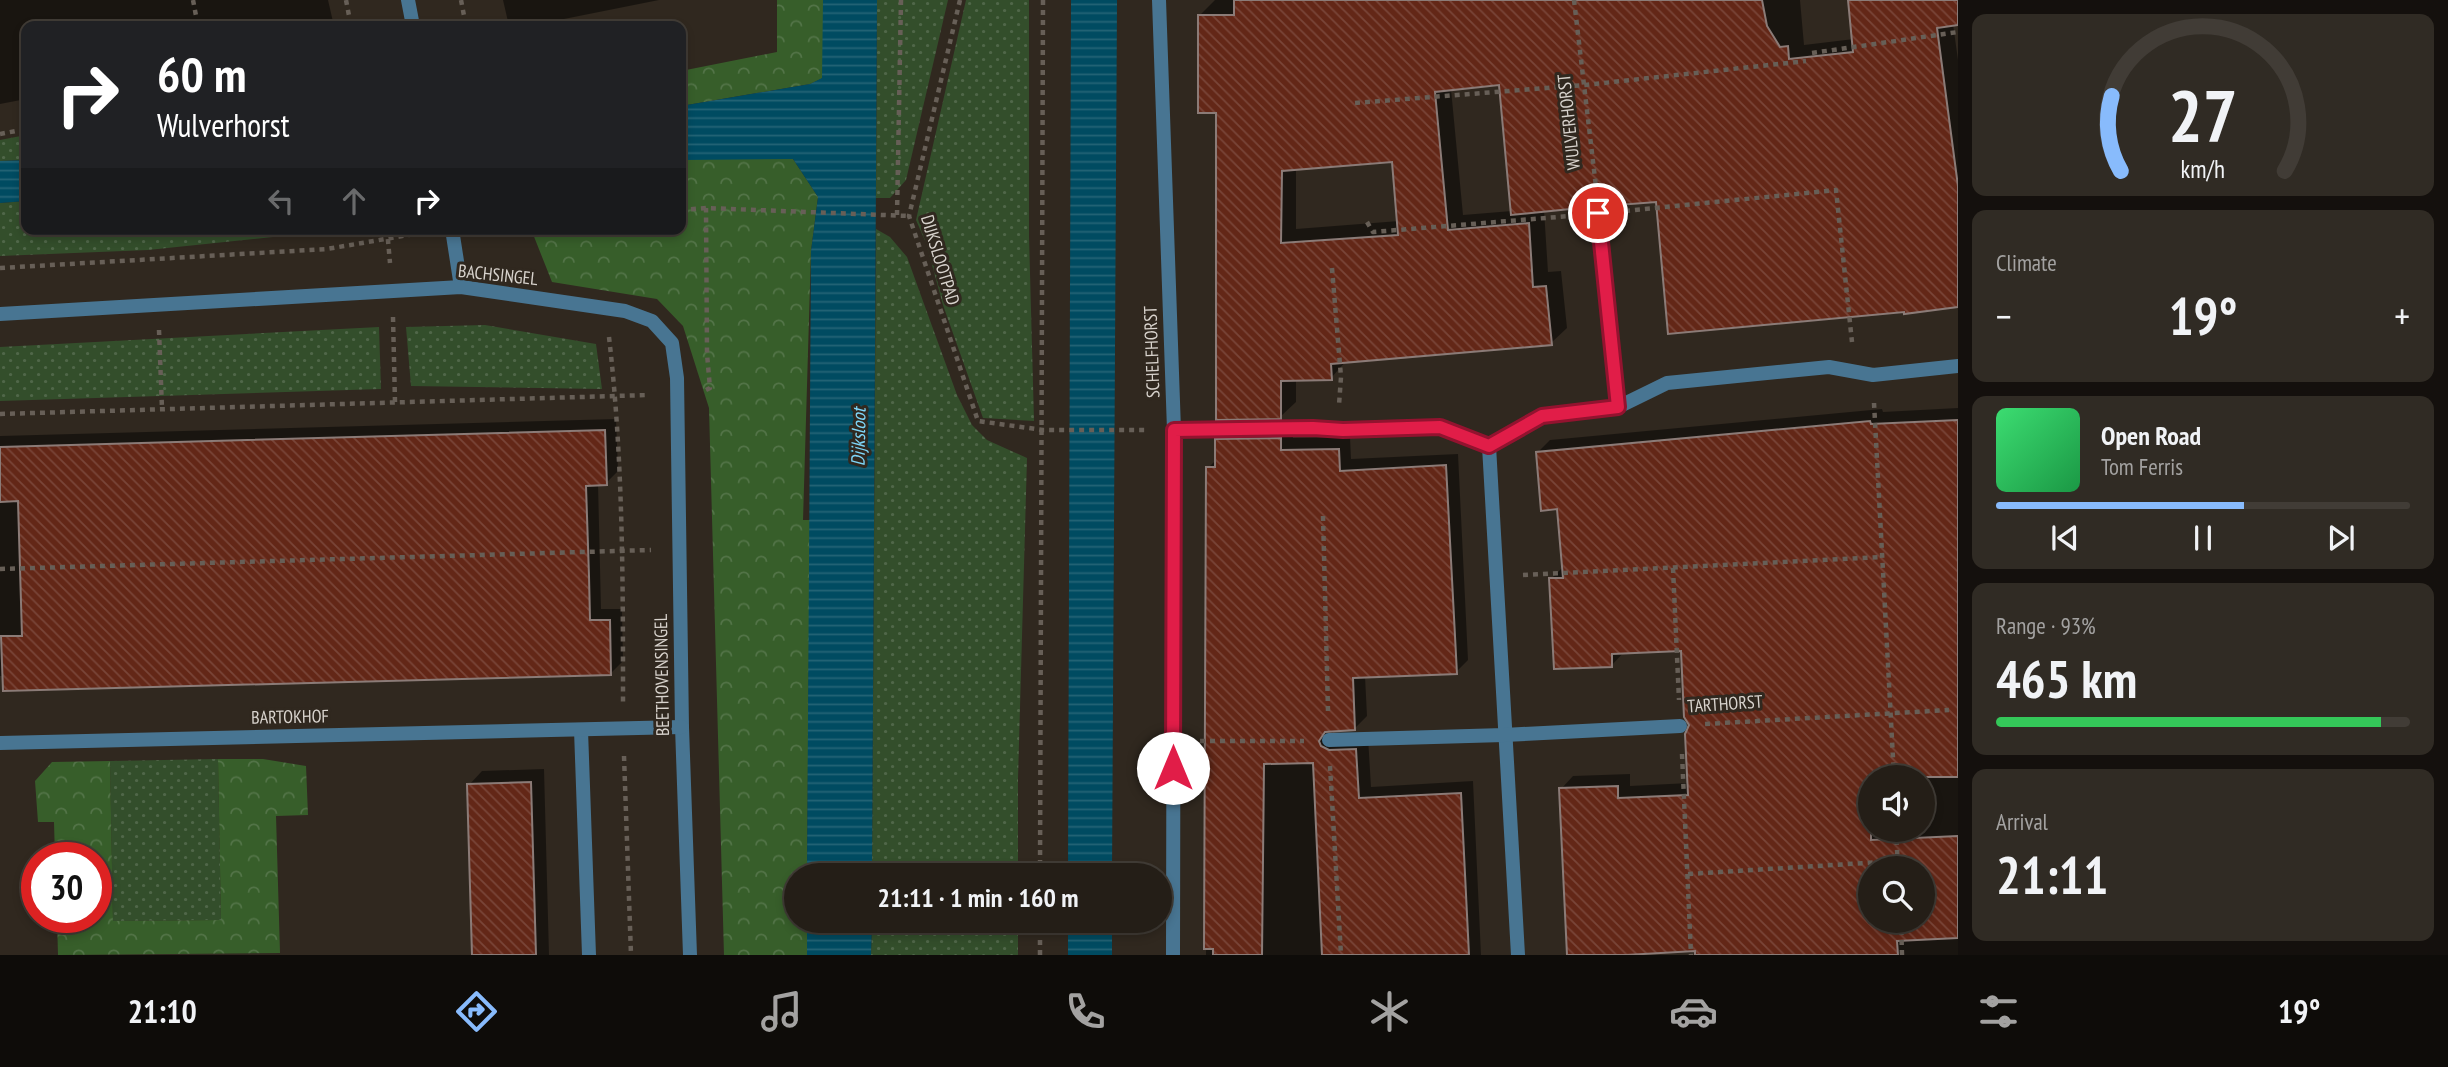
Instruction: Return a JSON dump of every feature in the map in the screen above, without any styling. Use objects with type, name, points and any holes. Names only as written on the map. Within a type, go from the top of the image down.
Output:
[{"type":"street","points":[[408,0],[412,21]]},
{"type":"street","name":"SCHELFHORST","points":[[1159,0],[1174,430],[1172,955]]},
{"type":"street","points":[[1598,213],[1618,407]]},
{"type":"street","points":[[453,235],[461,287]]},
{"type":"street","name":"BACHSINGEL","points":[[0,314],[461,287],[625,311],[652,321],[672,343],[677,394]]},
{"type":"street","points":[[1489,446],[1542,416],[1618,407],[1667,383],[1829,367],[1872,375],[1958,366]]},
{"type":"street","name":"BEETHOVENSINGEL","points":[[677,394],[682,727],[690,955]]},
{"type":"street","points":[[1174,430],[1440,427],[1489,446]]},
{"type":"street","points":[[1489,446],[1518,955]]},
{"type":"street","name":"TARTHORST","points":[[1329,740],[1680,726]]},
{"type":"street","name":"BARTOKHOF","points":[[0,743],[682,727]]},
{"type":"street","points":[[581,730],[589,955]]},
{"type":"path","points":[[193,0],[197,21]]},
{"type":"path","points":[[346,0],[350,21]]},
{"type":"path","points":[[461,0],[465,21]]},
{"type":"path","points":[[897,215],[901,0]]},
{"type":"path","name":"DIJKSLOOTPAD","points":[[960,0],[909,216],[978,421],[1043,430]]},
{"type":"path","points":[[1040,863],[1043,0]]},
{"type":"path","name":"WULVERHORST","points":[[1574,0],[1598,213]]},
{"type":"path","points":[[1812,53],[1958,32]]},
{"type":"path","points":[[1355,103],[1585,85],[1806,61]]},
{"type":"path","points":[[0,134],[21,131]]},
{"type":"path","points":[[1367,222],[1373,232],[1836,190],[1855,372]]},
{"type":"path","points":[[0,414],[692,395],[710,388],[707,354],[706,208]]},
{"type":"path","points":[[686,210],[706,208],[909,216]]},
{"type":"path","points":[[0,268],[327,249],[409,235]]},
{"type":"path","points":[[1332,268],[1341,377],[1337,430]]},
{"type":"path","points":[[158,305],[162,409]]},
{"type":"path","points":[[605,308],[616,396],[631,955]]},
{"type":"path","points":[[1872,375],[1893,765]]},
{"type":"path","points":[[1043,430],[1147,430]]},
{"type":"path","points":[[0,569],[622,552],[680,548]]},
{"type":"path","points":[[1496,576],[1882,557]]},
{"type":"path","points":[[1672,568],[1691,955]]},
{"type":"path","name":"TARTHORST","points":[[1680,726],[1949,709]]},
{"type":"path","points":[[1173,741],[1329,740]]},
{"type":"path","points":[[1688,874],[1858,863]]},
{"type":"path","points":[[1040,933],[1040,955]]},
{"type":"path","points":[[1901,933],[1902,955]]},
{"type":"green space","points":[[777,0],[823,0],[823,78],[810,84],[686,105],[686,70],[777,52]]},
{"type":"green space","points":[[877,0],[948,0],[906,180],[890,198],[876,198]]},
{"type":"green space","points":[[966,0],[1029,0],[1029,236],[1034,421],[983,418],[943,305],[926,243],[916,220]]},
{"type":"green space","points":[[21,136],[21,160],[0,161],[0,140]]},
{"type":"green space","points":[[686,159],[793,159],[818,197],[811,251],[803,520],[810,520],[807,863],[784,863],[784,933],[807,933],[807,955],[724,955],[709,408],[683,326],[657,299],[552,282],[533,235],[686,235]]},
{"type":"green space","points":[[21,201],[21,235],[292,235],[148,250],[0,256],[0,203]]},
{"type":"green space","points":[[876,229],[890,237],[907,257],[957,395],[972,425],[987,440],[1027,458],[1018,863],[872,863]]},
{"type":"green space","points":[[485,325],[596,344],[602,389],[411,386],[406,327]]},
{"type":"green space","points":[[379,327],[381,389],[0,401],[0,347]]},
{"type":"green space","points":[[218,759],[221,920],[113,921],[110,761]]},
{"type":"green space","points":[[218,759],[263,759],[306,766],[308,815],[276,816],[280,953],[58,955],[57,933],[112,933],[112,868],[113,921],[221,920]]},
{"type":"green space","points":[[110,761],[112,842],[55,842],[54,822],[38,822],[35,781],[52,762]]},
{"type":"green space","points":[[872,933],[1018,933],[1018,955],[871,955]]},
{"type":"water","name":"Dijksloot","points":[[823,0],[877,0],[872,863],[807,863],[811,251],[818,197],[793,159],[686,160],[686,105],[810,84],[822,78]]},
{"type":"water","points":[[1071,0],[1117,0],[1112,863],[1068,863]]},
{"type":"water","points":[[21,160],[21,201],[0,203],[0,161]]},
{"type":"water","points":[[807,933],[872,933],[871,955],[807,955]]},
{"type":"water","points":[[1068,933],[1112,933],[1112,955],[1068,955]]},
{"type":"building","points":[[1234,0],[1762,0],[1767,26],[1780,47],[1788,46],[1789,59],[1853,52],[1848,0],[1958,0],[1958,25],[1937,28],[1958,186],[1958,307],[1668,334],[1656,202],[1605,206],[1598,203],[1590,207],[1511,215],[1499,85],[1435,92],[1448,230],[1529,223],[1533,287],[1546,286],[1552,345],[1331,364],[1332,380],[1281,381],[1281,419],[1216,420],[1216,113],[1198,113],[1198,15],[1234,15]],"holes":[[[1392,162],[1398,235],[1281,243],[1282,171]]]},
{"type":"building","points":[[1958,420],[1958,777],[1935,777],[1935,765],[1858,765],[1858,842],[1935,842],[1935,837],[1958,836],[1958,938],[1897,941],[1898,955],[1695,955],[1695,951],[1567,955],[1559,788],[1618,786],[1618,798],[1688,795],[1685,734],[1689,725],[1684,717],[1681,651],[1612,654],[1612,667],[1554,669],[1549,578],[1563,578],[1557,509],[1541,511],[1536,452],[1870,421],[1871,424]]},
{"type":"building","points":[[605,430],[607,485],[586,486],[590,620],[610,620],[611,675],[3,691],[1,636],[22,636],[18,501],[0,502],[0,447]]},
{"type":"building","points":[[1281,438],[1281,450],[1339,449],[1340,471],[1446,465],[1457,674],[1353,678],[1355,730],[1325,732],[1319,741],[1321,746],[1329,750],[1356,749],[1359,798],[1461,793],[1469,955],[1322,955],[1313,763],[1264,764],[1262,955],[1213,955],[1213,949],[1204,949],[1206,467],[1215,467],[1215,439]]},
{"type":"building","points":[[531,782],[536,955],[472,955],[467,784]]},
{"type":"route","points":[[1173,768],[1174,430],[1440,427],[1489,446],[1542,416],[1618,407],[1598,213]]}]
